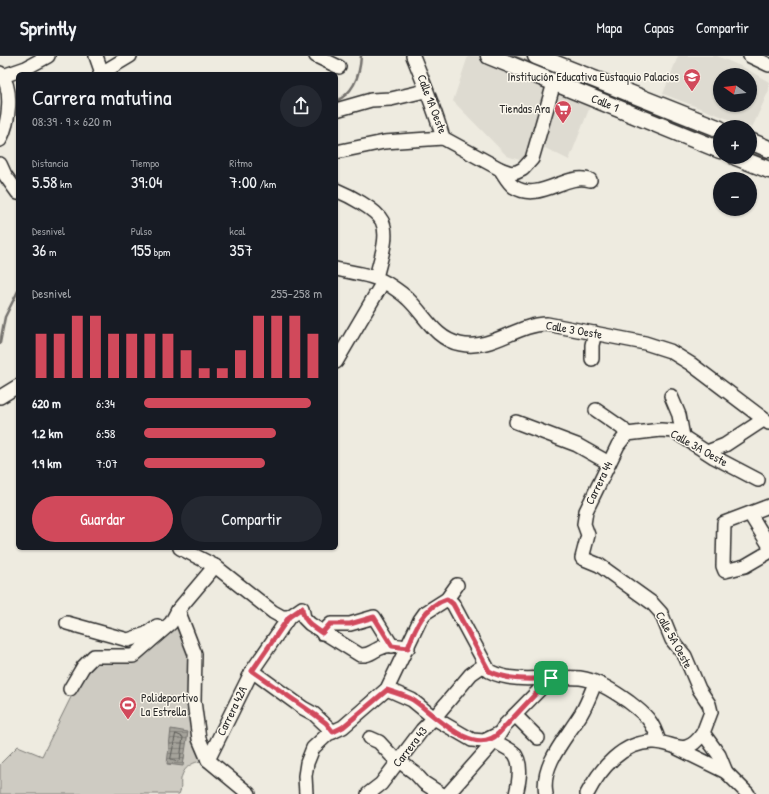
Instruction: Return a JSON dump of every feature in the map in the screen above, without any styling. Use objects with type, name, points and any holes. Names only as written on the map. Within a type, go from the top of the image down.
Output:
[{"type":"main road","name":"Calle 1","points":[[489,56],[713,147]]},
{"type":"main road","name":"Calle 1","points":[[536,56],[713,126]]},
{"type":"main road","points":[[757,144],[769,149]]},
{"type":"main road","points":[[754,164],[769,170]]},
{"type":"street","points":[[96,56],[101,72]]},
{"type":"street","points":[[103,72],[130,56]]},
{"type":"street","points":[[316,56],[340,66]]},
{"type":"street","name":"Calle 1A Oeste","points":[[413,56],[425,91],[436,115],[443,138],[500,169]]},
{"type":"street","points":[[750,56],[769,65]]},
{"type":"street","points":[[0,140],[6,126],[9,104],[7,88],[1,74],[26,68],[45,57]]},
{"type":"street","points":[[500,169],[511,173],[517,172],[523,169],[532,158],[554,83]]},
{"type":"street","points":[[338,109],[371,100],[382,98],[391,99],[425,91]]},
{"type":"street","points":[[338,152],[384,142],[443,138]]},
{"type":"street","points":[[0,164],[5,175],[16,190]]},
{"type":"street","points":[[500,169],[512,186],[524,190],[547,190],[578,177],[590,180]]},
{"type":"street","points":[[338,191],[351,196],[382,220],[384,235],[379,280],[338,358]]},
{"type":"street","name":"Calle 3 Oeste","points":[[338,270],[389,284],[408,298],[434,330],[449,341],[460,344],[473,346],[496,340],[540,324],[564,326],[645,343],[670,351],[691,364],[765,421]]},
{"type":"street","points":[[592,359],[592,345],[595,333]]},
{"type":"street","points":[[0,388],[16,385]]},
{"type":"street","points":[[0,397],[16,386]]},
{"type":"street","points":[[670,396],[679,415],[683,437]]},
{"type":"street","points":[[596,410],[622,428],[627,434]]},
{"type":"street","points":[[707,452],[735,438],[760,422],[765,421]]},
{"type":"street","points":[[516,422],[577,445],[609,463]]},
{"type":"street","name":"Calle 3A Oeste","points":[[627,434],[668,430],[758,480]]},
{"type":"street","name":"Carrera 44","points":[[582,558],[588,535],[584,524],[586,511],[618,445],[627,434]]},
{"type":"street","points":[[726,463],[735,438]]},
{"type":"street","points":[[769,506],[724,523],[725,571],[745,566],[769,552]]},
{"type":"street","points":[[752,513],[753,519],[769,545]]},
{"type":"street","points":[[184,550],[215,566],[273,612],[282,617],[289,617]]},
{"type":"street","name":"Calle 5A Oeste","points":[[582,558],[599,565],[623,581],[652,603],[661,613],[672,640],[685,656],[699,689],[709,704],[711,712],[703,733]]},
{"type":"street","points":[[70,689],[83,667],[94,656],[133,656],[171,623],[178,610],[215,566]]},
{"type":"street","points":[[306,794],[305,776],[307,763],[313,748],[321,739],[343,727],[384,692],[408,648],[416,627],[425,613],[447,599],[457,585]]},
{"type":"street","points":[[447,599],[453,604],[482,656],[484,665],[489,671],[496,675],[541,679],[580,678],[595,683],[623,697],[653,723],[659,742]]},
{"type":"street","name":"Carrera 42A","points":[[208,760],[252,671],[289,617],[302,608],[304,618],[322,633]]},
{"type":"street","points":[[67,623],[128,640],[146,634],[178,610]]},
{"type":"street","points":[[178,610],[195,654],[194,701],[199,739],[208,760],[249,794]]},
{"type":"street","points":[[392,646],[374,617],[350,624],[330,624],[322,633],[360,655],[369,655],[379,648],[392,646],[408,648]]},
{"type":"street","name":"Carrera 43","points":[[368,794],[381,784],[400,761],[422,730],[471,674],[484,665]]},
{"type":"street","points":[[252,671],[326,723],[333,732]]},
{"type":"street","points":[[448,794],[515,715],[551,678]]},
{"type":"street","points":[[546,794],[545,779],[556,752],[582,713],[595,683]]},
{"type":"street","points":[[384,692],[412,700],[434,718],[472,740],[484,741],[496,738]]},
{"type":"street","points":[[515,715],[538,738]]},
{"type":"street","points":[[683,747],[703,733],[719,755],[726,772]]},
{"type":"street","points":[[370,738],[380,742],[391,755],[400,761],[424,783],[441,794]]},
{"type":"street","points":[[496,738],[514,753],[518,762],[520,769],[516,794]]},
{"type":"street","points":[[587,794],[609,763],[620,752],[629,746],[659,742],[683,747],[726,772],[748,794]]},
{"type":"shaded area","points":[[468,56],[489,56],[593,99],[569,160],[537,144],[529,163],[507,156],[453,101]]},
{"type":"shaded area","name":"Institución Educativa Eustaquio Palacios","points":[[678,56],[717,56],[745,68],[713,68],[713,112],[757,112],[757,75],[769,82],[769,90],[756,120],[731,120],[663,94]]},
{"type":"shaded area","name":"Polideportivo La Estrella","points":[[178,610],[195,654],[194,701],[208,760],[195,762],[185,770],[181,779],[179,794],[0,794],[0,764],[18,746],[42,756],[74,691],[94,656],[133,656]]},
{"type":"water","points":[[171,729],[188,732],[183,766],[167,764]]},
{"type":"waterway","points":[[338,100],[352,88],[359,70],[361,56]]},
{"type":"waterway","points":[[513,56],[713,137]]},
{"type":"waterway","points":[[757,156],[769,160]]},
{"type":"waterway","points":[[0,343],[5,317],[16,295]]},
{"type":"place","name":"Institución Educativa Eustaquio Palacios","points":[[692,92]]},
{"type":"place","name":"Tiendas Ara","points":[[563,124]]},
{"type":"place","name":"Polideportivo La Estrella","points":[[128,720]]},
{"type":"route","points":[[447,599],[451,600],[482,656],[484,665],[489,671],[496,675],[509,677],[541,679],[551,678],[498,734],[484,741],[472,740],[461,735],[434,718],[412,700],[387,690],[343,727],[333,732],[326,723],[252,671],[289,617],[302,608],[304,618],[322,633],[330,624],[350,624],[374,617],[392,646],[403,646],[408,648],[416,627],[425,613],[447,599]]}]
